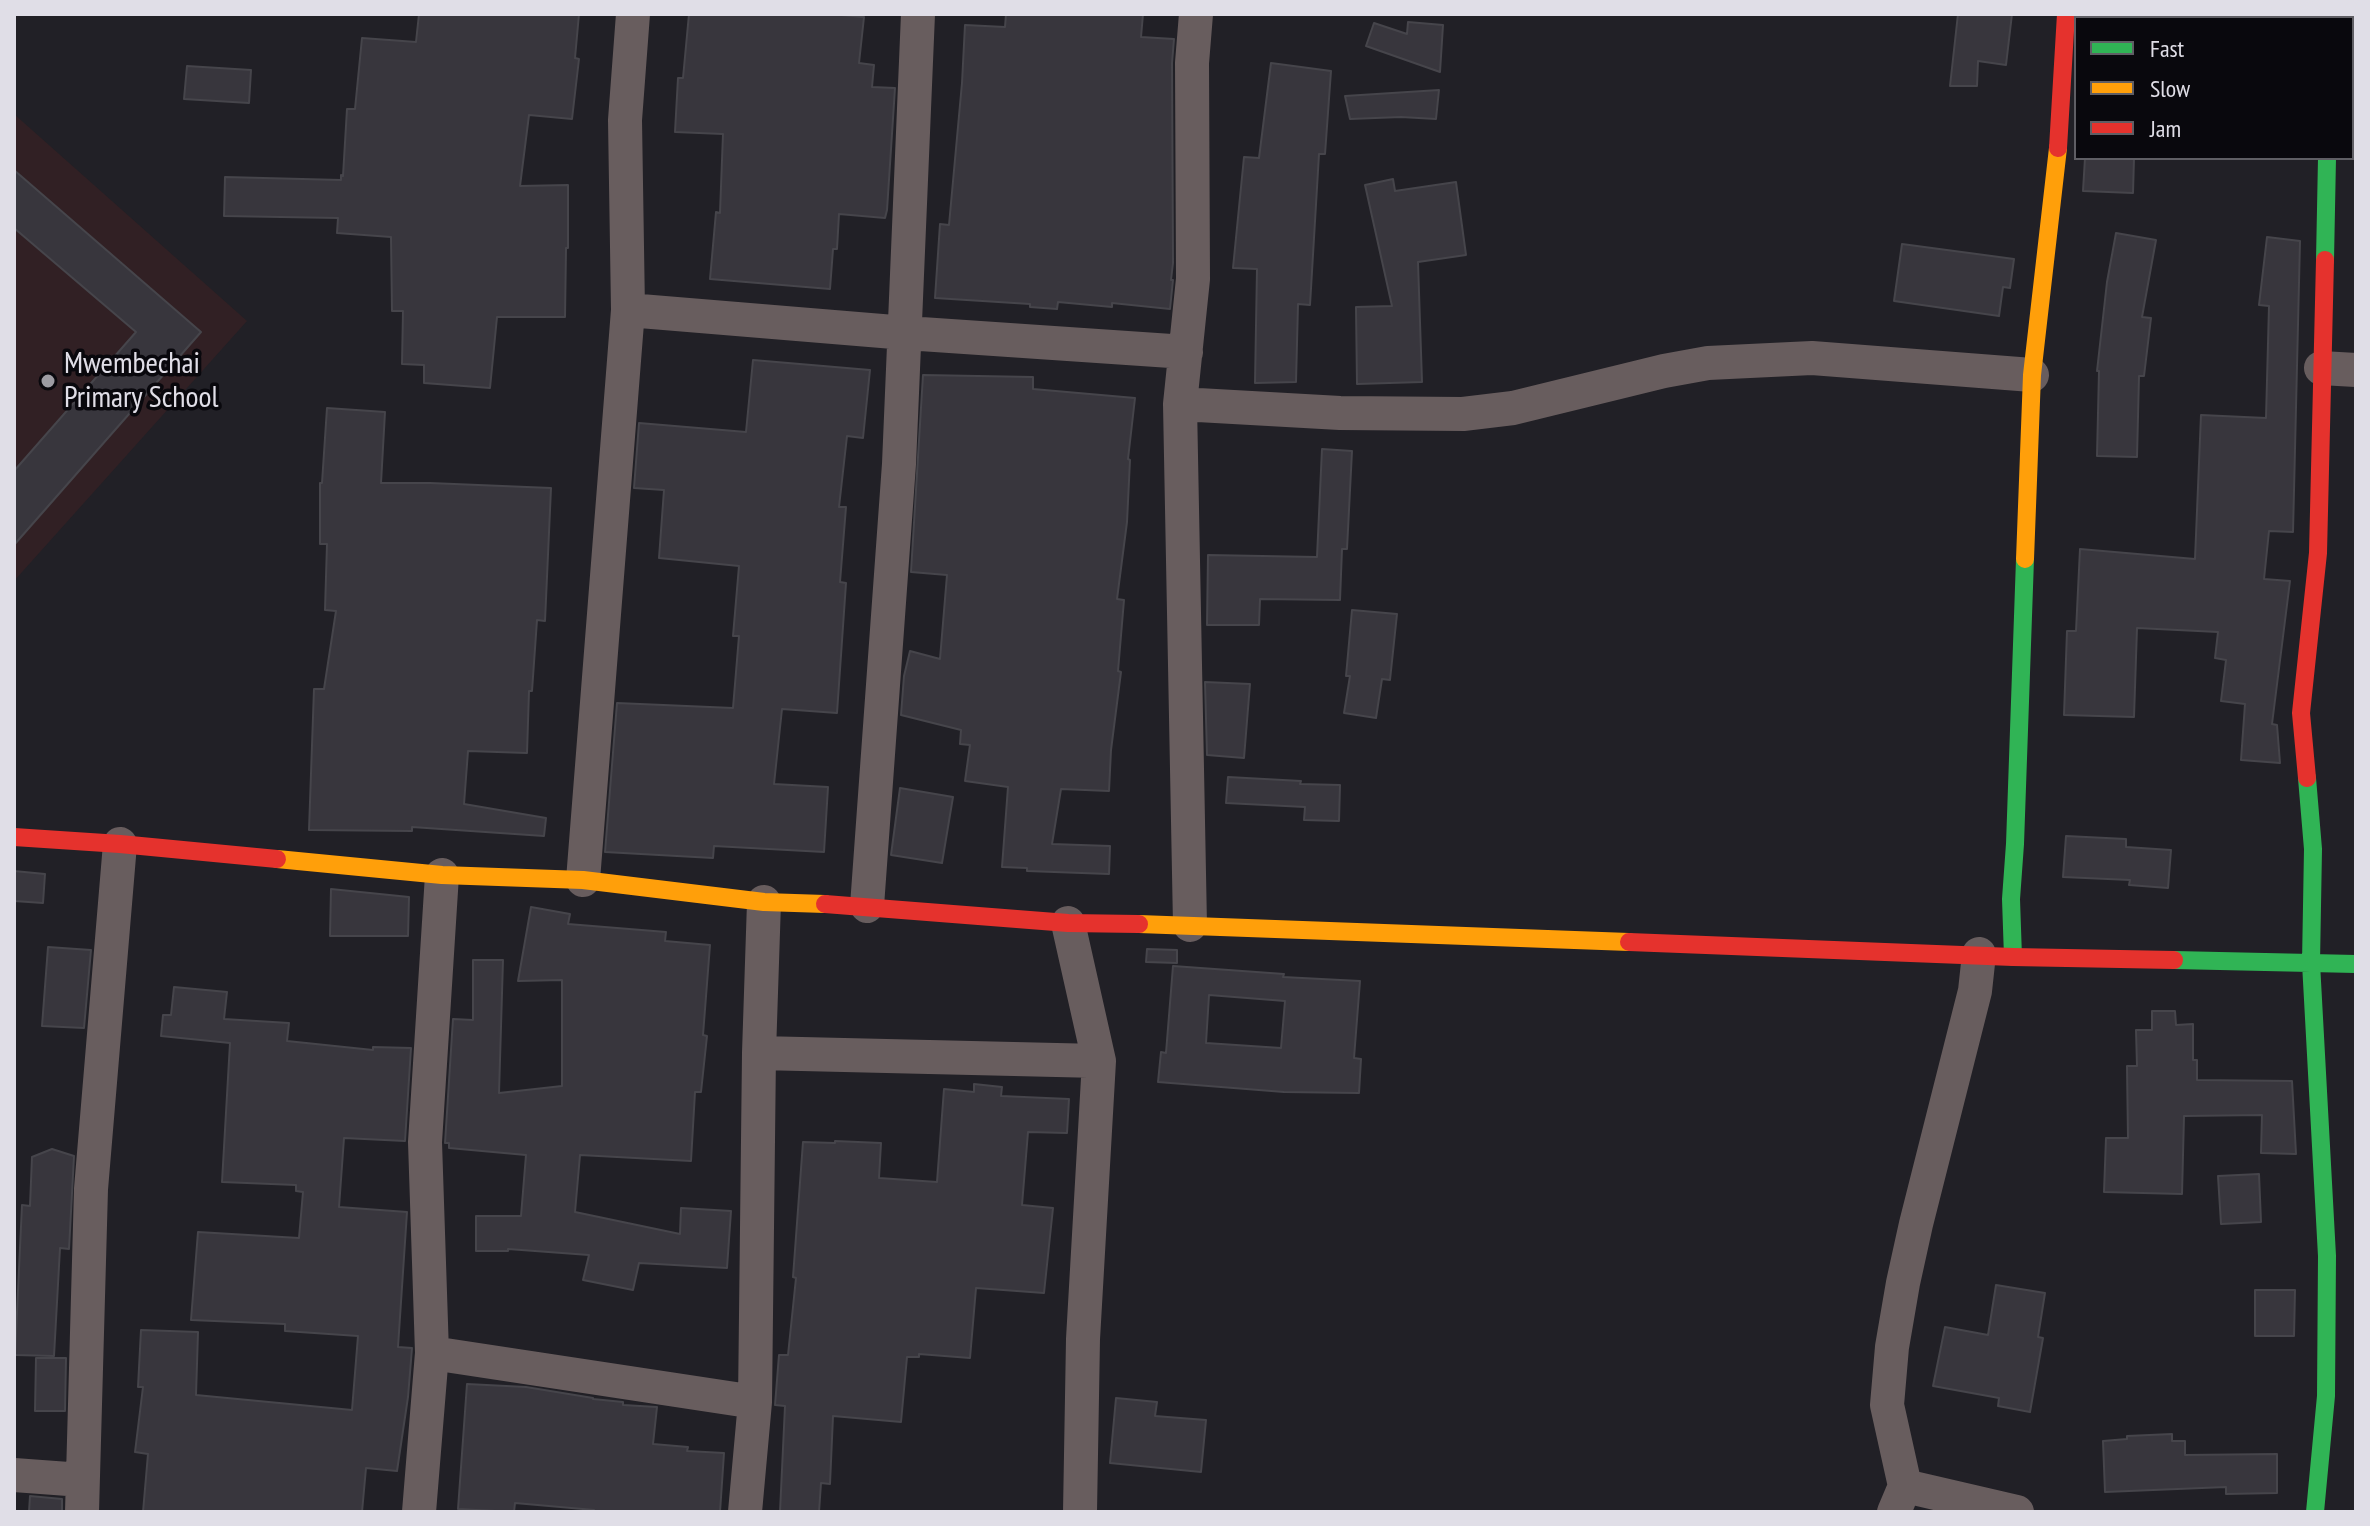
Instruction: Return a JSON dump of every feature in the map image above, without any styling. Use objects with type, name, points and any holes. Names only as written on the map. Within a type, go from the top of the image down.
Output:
[{"type":"street","points":[[583,880],[628,310],[625,120],[633,14]]},
{"type":"street","points":[[867,906],[899,464],[918,14]]},
{"type":"street","points":[[1190,925],[1180,404],[1193,279],[1192,63],[1196,14]]},
{"type":"street","points":[[2017,1512],[1900,1499],[1887,1405],[1892,1347],[1916,1224],[1975,991],[1996,955],[2011,899],[2032,375],[2061,118],[2066,14]]},
{"type":"street","points":[[2315,1512],[2342,1256],[2311,963],[2313,849],[2301,713],[2318,553],[2327,160]]},
{"type":"street","points":[[628,310],[1186,352]]},
{"type":"street","points":[[1180,404],[1340,413],[1463,414],[1513,408],[1708,363],[1812,358],[2032,375]]},
{"type":"street","points":[[2321,368],[2356,370]]},
{"type":"street","points":[[14,837],[120,844],[442,875],[583,880],[764,902],[867,906],[1068,923],[1996,955],[2356,964]]},
{"type":"street","points":[[14,1475],[82,1496],[91,1189],[120,844]]},
{"type":"street","points":[[419,1512],[432,1353],[425,1142],[442,875]]},
{"type":"street","points":[[745,1512],[755,1402],[764,902]]},
{"type":"street","points":[[1068,923],[1099,1061],[1083,1339],[1080,1512]]},
{"type":"street","points":[[759,1053],[1099,1061]]},
{"type":"street","points":[[432,1353],[755,1402]]},
{"type":"shaded area","points":[[14,114],[247,321],[14,581]]},
{"type":"building","points":[[419,14],[579,14],[575,58],[579,59],[572,119],[529,115],[520,186],[568,185],[565,317],[497,317],[490,388],[424,383],[424,365],[402,364],[403,311],[392,311],[391,237],[337,233],[338,218],[224,216],[225,177],[341,180],[347,109],[355,109],[362,38],[416,42]]},
{"type":"building","points":[[689,14],[830,14],[864,17],[859,63],[874,65],[872,87],[895,88],[887,210],[885,218],[839,214],[830,289],[710,279],[716,212],[720,213],[723,134],[675,132],[678,78],[683,78]]},
{"type":"building","points":[[1006,14],[1143,14],[1141,37],[1174,39],[1173,280],[1170,309],[1058,302],[1057,309],[1030,307],[1030,304],[935,298],[940,224],[949,225],[965,25],[1005,27]]},
{"type":"building","points":[[1958,14],[2012,14],[2006,65],[1978,61],[1977,86],[1950,86]]},
{"type":"building","points":[[1408,22],[1443,25],[1440,72],[1366,46],[1374,23],[1407,34]]},
{"type":"building","points":[[1271,63],[1331,71],[1325,154],[1319,154],[1310,305],[1298,304],[1296,382],[1255,383],[1257,269],[1233,268],[1244,157],[1259,158]]},
{"type":"building","points":[[187,66],[251,70],[249,103],[184,99]]},
{"type":"building","points":[[1439,90],[1436,119],[1350,119],[1345,96]]},
{"type":"building","points":[[2085,160],[2134,160],[2133,193],[2083,191]]},
{"type":"building","points":[[14,170],[201,332],[14,545],[14,471],[136,332],[14,228]]},
{"type":"building","points":[[1393,179],[1395,191],[1456,182],[1466,255],[1418,262],[1422,382],[1357,384],[1356,307],[1392,306],[1365,185]]},
{"type":"building","points":[[2116,233],[2156,240],[2142,317],[2151,318],[2144,376],[2139,376],[2137,457],[2097,456],[2097,371]]},
{"type":"building","points":[[2267,237],[2300,241],[2293,532],[2269,531],[2264,579],[2290,581],[2272,724],[2277,725],[2280,763],[2241,760],[2245,704],[2221,701],[2226,660],[2215,658],[2218,632],[2137,628],[2134,717],[2064,715],[2067,631],[2076,631],[2080,549],[2195,559],[2201,415],[2266,418],[2269,306],[2259,305]]},
{"type":"building","points":[[1902,244],[2014,259],[2010,288],[2003,287],[1999,316],[1894,301]]},
{"type":"building","points":[[753,360],[870,370],[863,438],[847,436],[839,507],[846,507],[840,582],[846,583],[837,713],[782,709],[774,784],[828,787],[824,852],[714,846],[713,858],[605,852],[617,703],[733,708],[739,636],[733,636],[739,566],[659,558],[664,490],[634,488],[639,423],[746,432]]},
{"type":"building","points":[[923,375],[1033,377],[1033,389],[1135,398],[1128,459],[1127,522],[1117,599],[1124,600],[1118,671],[1121,672],[1109,791],[1061,789],[1052,844],[1110,846],[1109,874],[1002,867],[1008,787],[965,781],[970,745],[960,744],[961,730],[901,715],[904,676],[910,651],[940,659],[947,575],[911,572]]},
{"type":"building","points":[[327,408],[385,412],[381,483],[551,488],[545,621],[537,620],[532,691],[529,691],[527,753],[468,751],[464,804],[546,818],[544,836],[412,827],[412,831],[309,830],[314,689],[324,689],[336,611],[325,610],[327,544],[320,544],[320,483]]},
{"type":"building","points":[[1322,449],[1352,451],[1347,549],[1342,549],[1340,600],[1260,599],[1259,625],[1207,625],[1208,555],[1317,557]]},
{"type":"building","points":[[1352,610],[1397,614],[1390,680],[1382,679],[1376,718],[1344,713],[1350,676],[1346,676]]},
{"type":"building","points":[[1205,682],[1250,684],[1244,758],[1207,755]]},
{"type":"building","points":[[1228,777],[1340,785],[1339,821],[1304,820],[1305,807],[1226,803]]},
{"type":"building","points":[[900,788],[953,797],[942,863],[891,855]]},
{"type":"building","points":[[2066,836],[2126,839],[2126,847],[2171,850],[2168,888],[2129,885],[2130,880],[2063,877]]},
{"type":"building","points":[[14,871],[45,874],[43,903],[14,901]]},
{"type":"building","points":[[331,889],[409,897],[408,936],[330,936]]},
{"type":"building","points":[[531,907],[570,914],[568,924],[666,932],[665,941],[710,945],[703,1035],[707,1036],[701,1092],[695,1092],[691,1161],[580,1155],[575,1212],[680,1234],[681,1208],[731,1211],[727,1268],[639,1263],[633,1290],[583,1280],[589,1255],[508,1249],[476,1251],[476,1216],[521,1216],[526,1155],[449,1148],[449,1143],[445,1143],[453,1019],[473,1020],[473,960],[503,960],[499,1093],[562,1086],[562,980],[518,981]]},
{"type":"building","points":[[48,947],[91,950],[84,1028],[42,1026]]},
{"type":"building","points":[[1147,949],[1177,950],[1177,963],[1146,962]]},
{"type":"building","points":[[1173,966],[1360,981],[1354,1058],[1361,1059],[1359,1093],[1284,1092],[1158,1082],[1161,1052],[1166,1053]],"holes":[[[1209,995],[1285,1001],[1281,1048],[1206,1043]]]},
{"type":"building","points":[[174,987],[227,992],[224,1019],[289,1023],[287,1041],[373,1050],[373,1047],[411,1048],[405,1141],[344,1138],[339,1207],[407,1212],[398,1347],[412,1348],[397,1471],[366,1468],[362,1512],[143,1512],[148,1454],[135,1452],[143,1387],[138,1387],[141,1330],[198,1332],[196,1395],[352,1410],[358,1336],[285,1331],[285,1324],[191,1320],[198,1232],[299,1238],[303,1192],[296,1191],[296,1185],[222,1182],[230,1043],[161,1036],[163,1015],[171,1015]]},
{"type":"building","points":[[2152,1011],[2175,1011],[2176,1025],[2193,1024],[2193,1060],[2197,1060],[2197,1080],[2292,1081],[2296,1154],[2261,1153],[2262,1115],[2184,1116],[2182,1194],[2104,1192],[2106,1138],[2128,1138],[2127,1066],[2137,1066],[2136,1030],[2152,1030]]},
{"type":"building","points":[[974,1084],[1002,1087],[1001,1096],[1069,1099],[1067,1133],[1028,1132],[1022,1205],[1053,1208],[1044,1293],[976,1288],[970,1358],[919,1354],[919,1357],[907,1357],[901,1422],[833,1416],[830,1484],[821,1483],[819,1512],[780,1512],[785,1406],[775,1405],[779,1355],[788,1355],[796,1278],[793,1277],[803,1142],[881,1143],[879,1178],[937,1182],[944,1089],[974,1092]]},
{"type":"building","points":[[52,1149],[74,1156],[69,1249],[60,1248],[54,1356],[15,1355],[22,1205],[30,1206],[32,1157]]},
{"type":"building","points":[[2259,1174],[2261,1222],[2221,1224],[2218,1176]]},
{"type":"building","points":[[1996,1285],[2045,1293],[2038,1337],[2043,1338],[2030,1412],[1998,1406],[1999,1398],[1933,1386],[1945,1327],[1988,1335]]},
{"type":"building","points":[[2255,1290],[2295,1290],[2294,1336],[2255,1336]]},
{"type":"building","points":[[36,1358],[66,1358],[65,1411],[35,1411]]},
{"type":"building","points":[[467,1384],[526,1387],[623,1402],[623,1405],[657,1407],[653,1444],[688,1447],[687,1451],[724,1453],[720,1512],[594,1512],[515,1503],[514,1512],[458,1509]]},
{"type":"building","points":[[1116,1398],[1157,1402],[1155,1416],[1206,1420],[1201,1472],[1110,1463]]},
{"type":"building","points":[[2172,1434],[2172,1441],[2185,1441],[2185,1455],[2277,1454],[2277,1493],[2226,1494],[2226,1487],[2105,1492],[2103,1441],[2127,1439],[2127,1436]]},
{"type":"building","points":[[30,1496],[62,1499],[62,1512],[29,1512]]},
{"type":"traffic: fast","points":[[2325,260],[2327,160]]},
{"type":"traffic: fast","points":[[2013,957],[2011,899],[2025,559]]},
{"type":"traffic: fast","points":[[2307,778],[2313,849],[2311,963],[2327,1256],[2326,1396],[2315,1512]]},
{"type":"traffic: fast","points":[[2174,960],[2356,964]]},
{"type":"traffic: slow","points":[[2025,559],[2032,375],[2058,148]]},
{"type":"traffic: slow","points":[[277,859],[442,875],[583,880],[764,902],[825,904]]},
{"type":"traffic: slow","points":[[1139,924],[1629,942]]},
{"type":"traffic: jam","points":[[2058,148],[2066,14]]},
{"type":"traffic: jam","points":[[2307,778],[2301,713],[2318,553],[2325,260]]},
{"type":"traffic: jam","points":[[14,837],[277,859]]},
{"type":"traffic: jam","points":[[825,904],[1068,923],[1139,924]]},
{"type":"traffic: jam","points":[[1629,942],[2174,960]]},
{"type":"place","name":"Mwembechai Primary School","points":[[48,381]]}]
